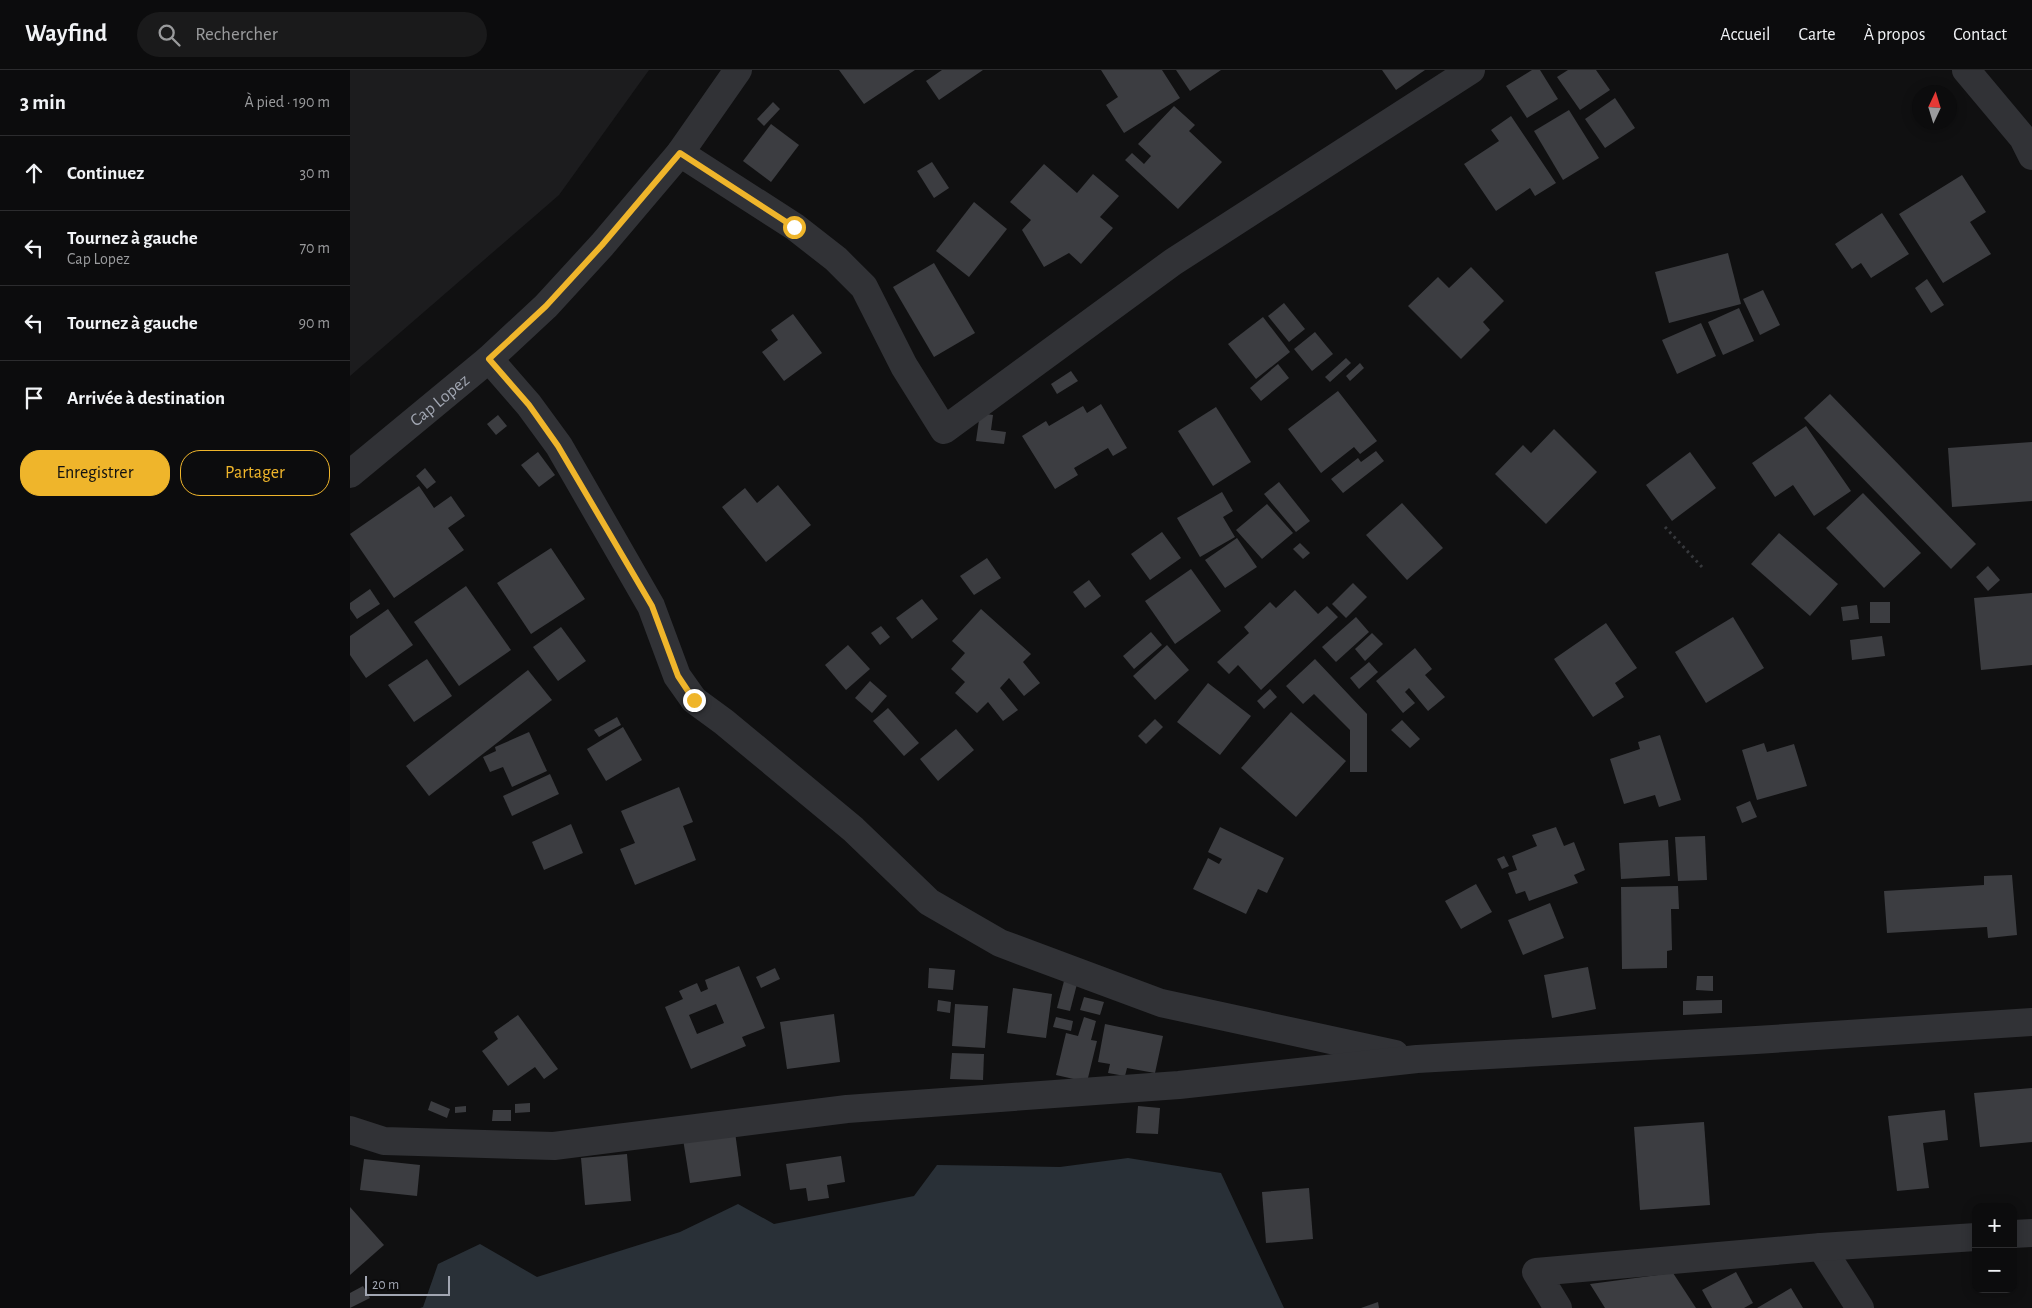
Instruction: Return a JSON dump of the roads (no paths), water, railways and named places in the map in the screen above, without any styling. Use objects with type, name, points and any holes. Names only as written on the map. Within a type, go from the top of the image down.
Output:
[{"type":"street","name":"Cap Lopez","points":[[350,474],[489,359],[546,306],[602,245],[680,153],[738,70]]},
{"type":"street","points":[[680,153],[794,227],[836,259],[864,287],[904,366],[944,430],[1174,262],[1471,70]]},
{"type":"street","points":[[1966,70],[2022,138],[2032,156]]},
{"type":"street","points":[[489,359],[529,405],[558,446],[652,606],[678,676],[694,700],[724,722],[853,829],[929,902],[1000,943],[1161,1002],[1417,1059]]},
{"type":"street","points":[[350,1130],[384,1142],[554,1146],[846,1109],[1179,1085],[1417,1059],[2032,1022]]},
{"type":"street","points":[[2017,1234],[2032,1233]]},
{"type":"street","points":[[1558,1308],[1536,1272],[1821,1247],[1972,1237]]},
{"type":"street","points":[[1821,1247],[1860,1308]]}]
